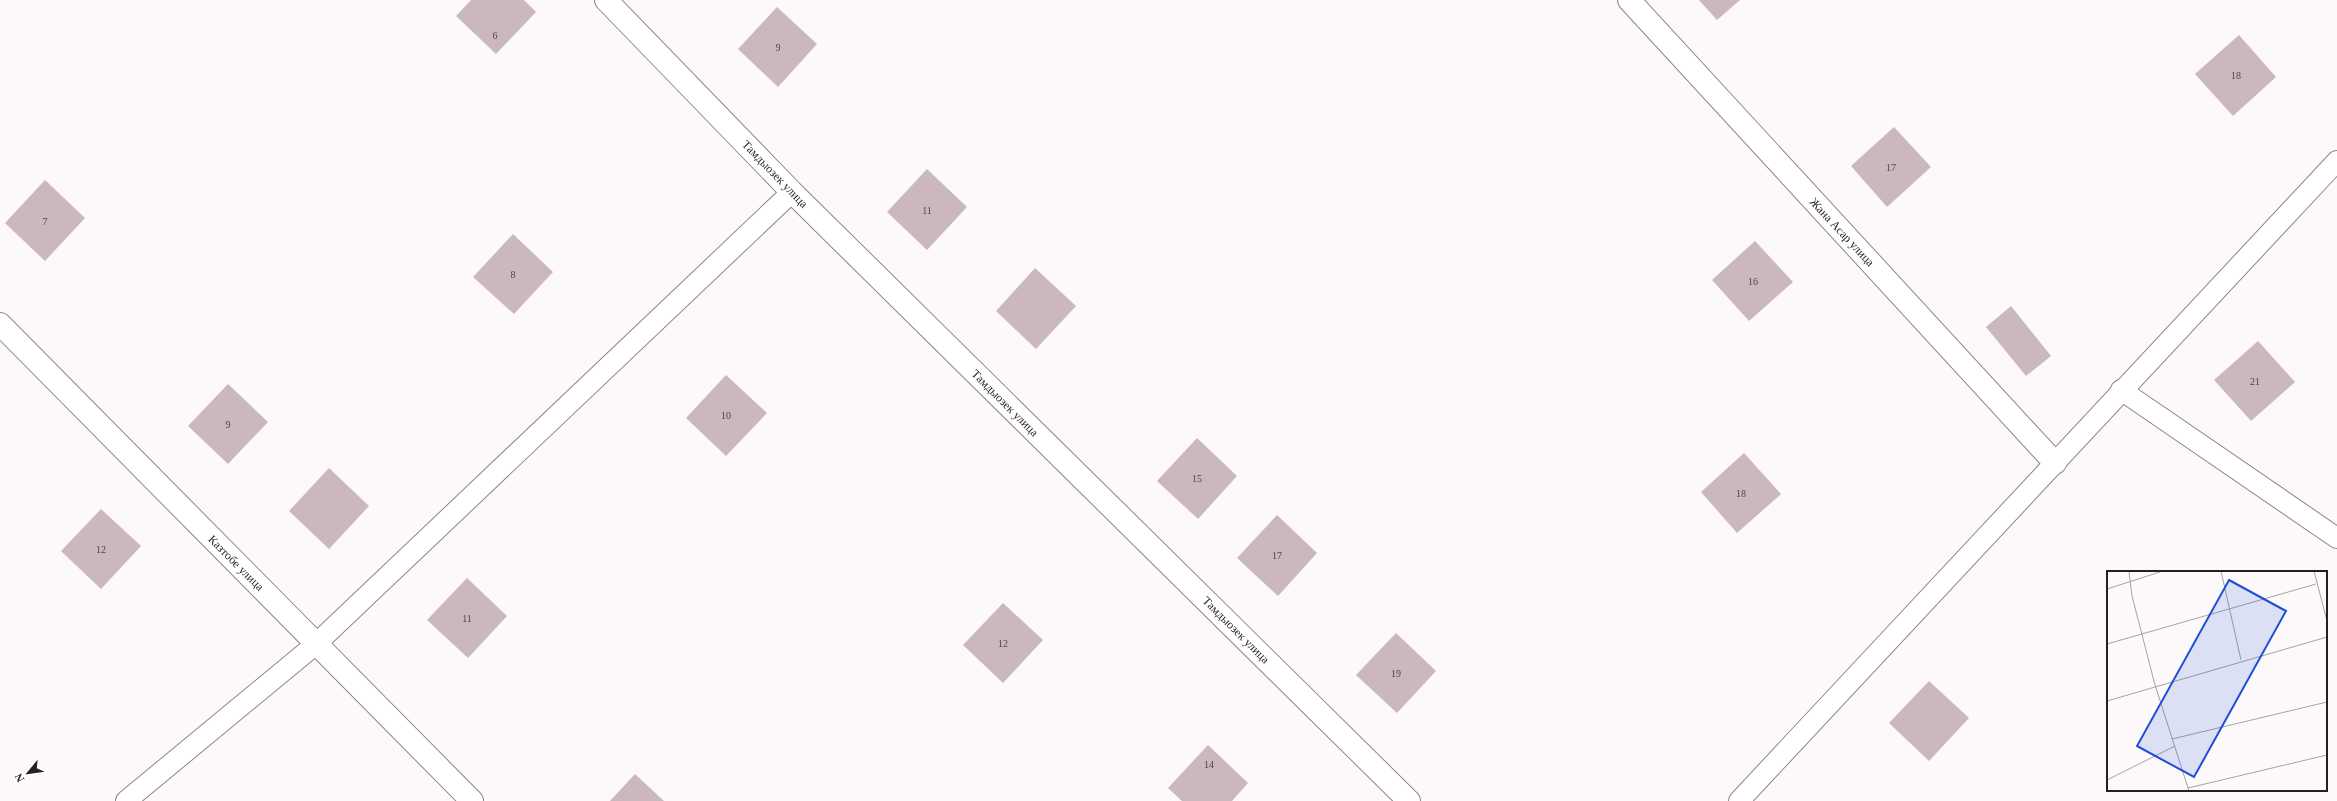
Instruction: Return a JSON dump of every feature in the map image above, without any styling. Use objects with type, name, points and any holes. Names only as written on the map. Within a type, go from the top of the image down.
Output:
[{"type":"street","name":"Тамдыозек улица","points":[[606,0],[792,192],[1409,801]]},
{"type":"street","name":"Жана Асар улица","points":[[1629,0],[2055,463]]},
{"type":"street","name":"Казтобе улица","points":[[0,324],[472,801]]},
{"type":"lane","points":[[1739,801],[2055,463],[2121,390],[2337,161]]},
{"type":"lane","points":[[126,801],[316,644],[792,192]]},
{"type":"lane","points":[[2121,390],[2337,538]]},
{"type":"building","points":[[471,0],[524,0],[536,12],[496,54],[456,16]]},
{"type":"building","points":[[1699,0],[1740,0],[1717,20]]},
{"type":"building","points":[[777,7],[817,44],[778,87],[738,49]]},
{"type":"building","points":[[2239,35],[2276,77],[2233,116],[2195,74]]},
{"type":"building","points":[[1894,127],[1931,167],[1887,207],[1851,166]]},
{"type":"building","points":[[927,169],[967,207],[927,250],[887,212]]},
{"type":"building","points":[[45,180],[85,218],[45,261],[5,223]]},
{"type":"building","points":[[513,234],[553,272],[514,314],[473,277]]},
{"type":"building","points":[[1755,241],[1793,282],[1749,321],[1712,280]]},
{"type":"building","points":[[1035,268],[1076,306],[1036,349],[996,311]]},
{"type":"building","points":[[2011,306],[2051,356],[2026,376],[1986,327]]},
{"type":"building","points":[[2258,341],[2295,382],[2251,421],[2214,380]]},
{"type":"building","points":[[726,375],[767,413],[726,456],[686,418]]},
{"type":"building","points":[[228,384],[268,422],[228,464],[188,426]]},
{"type":"building","points":[[1197,438],[1237,476],[1198,519],[1157,481]]},
{"type":"building","points":[[1744,453],[1781,494],[1737,533],[1701,492]]},
{"type":"building","points":[[329,468],[369,506],[329,549],[289,511]]},
{"type":"building","points":[[101,509],[141,546],[101,589],[61,551]]},
{"type":"building","points":[[1277,515],[1317,553],[1278,596],[1237,558]]},
{"type":"building","points":[[467,578],[507,616],[468,658],[427,620]]},
{"type":"building","points":[[1003,603],[1043,640],[1003,683],[963,645]]},
{"type":"building","points":[[1396,633],[1436,671],[1397,713],[1356,675]]},
{"type":"building","points":[[1929,681],[1969,718],[1929,761],[1889,723]]},
{"type":"building","points":[[1208,745],[1248,783],[1232,801],[1182,801],[1168,788]]},
{"type":"building","points":[[635,774],[664,801],[610,801]]}]
